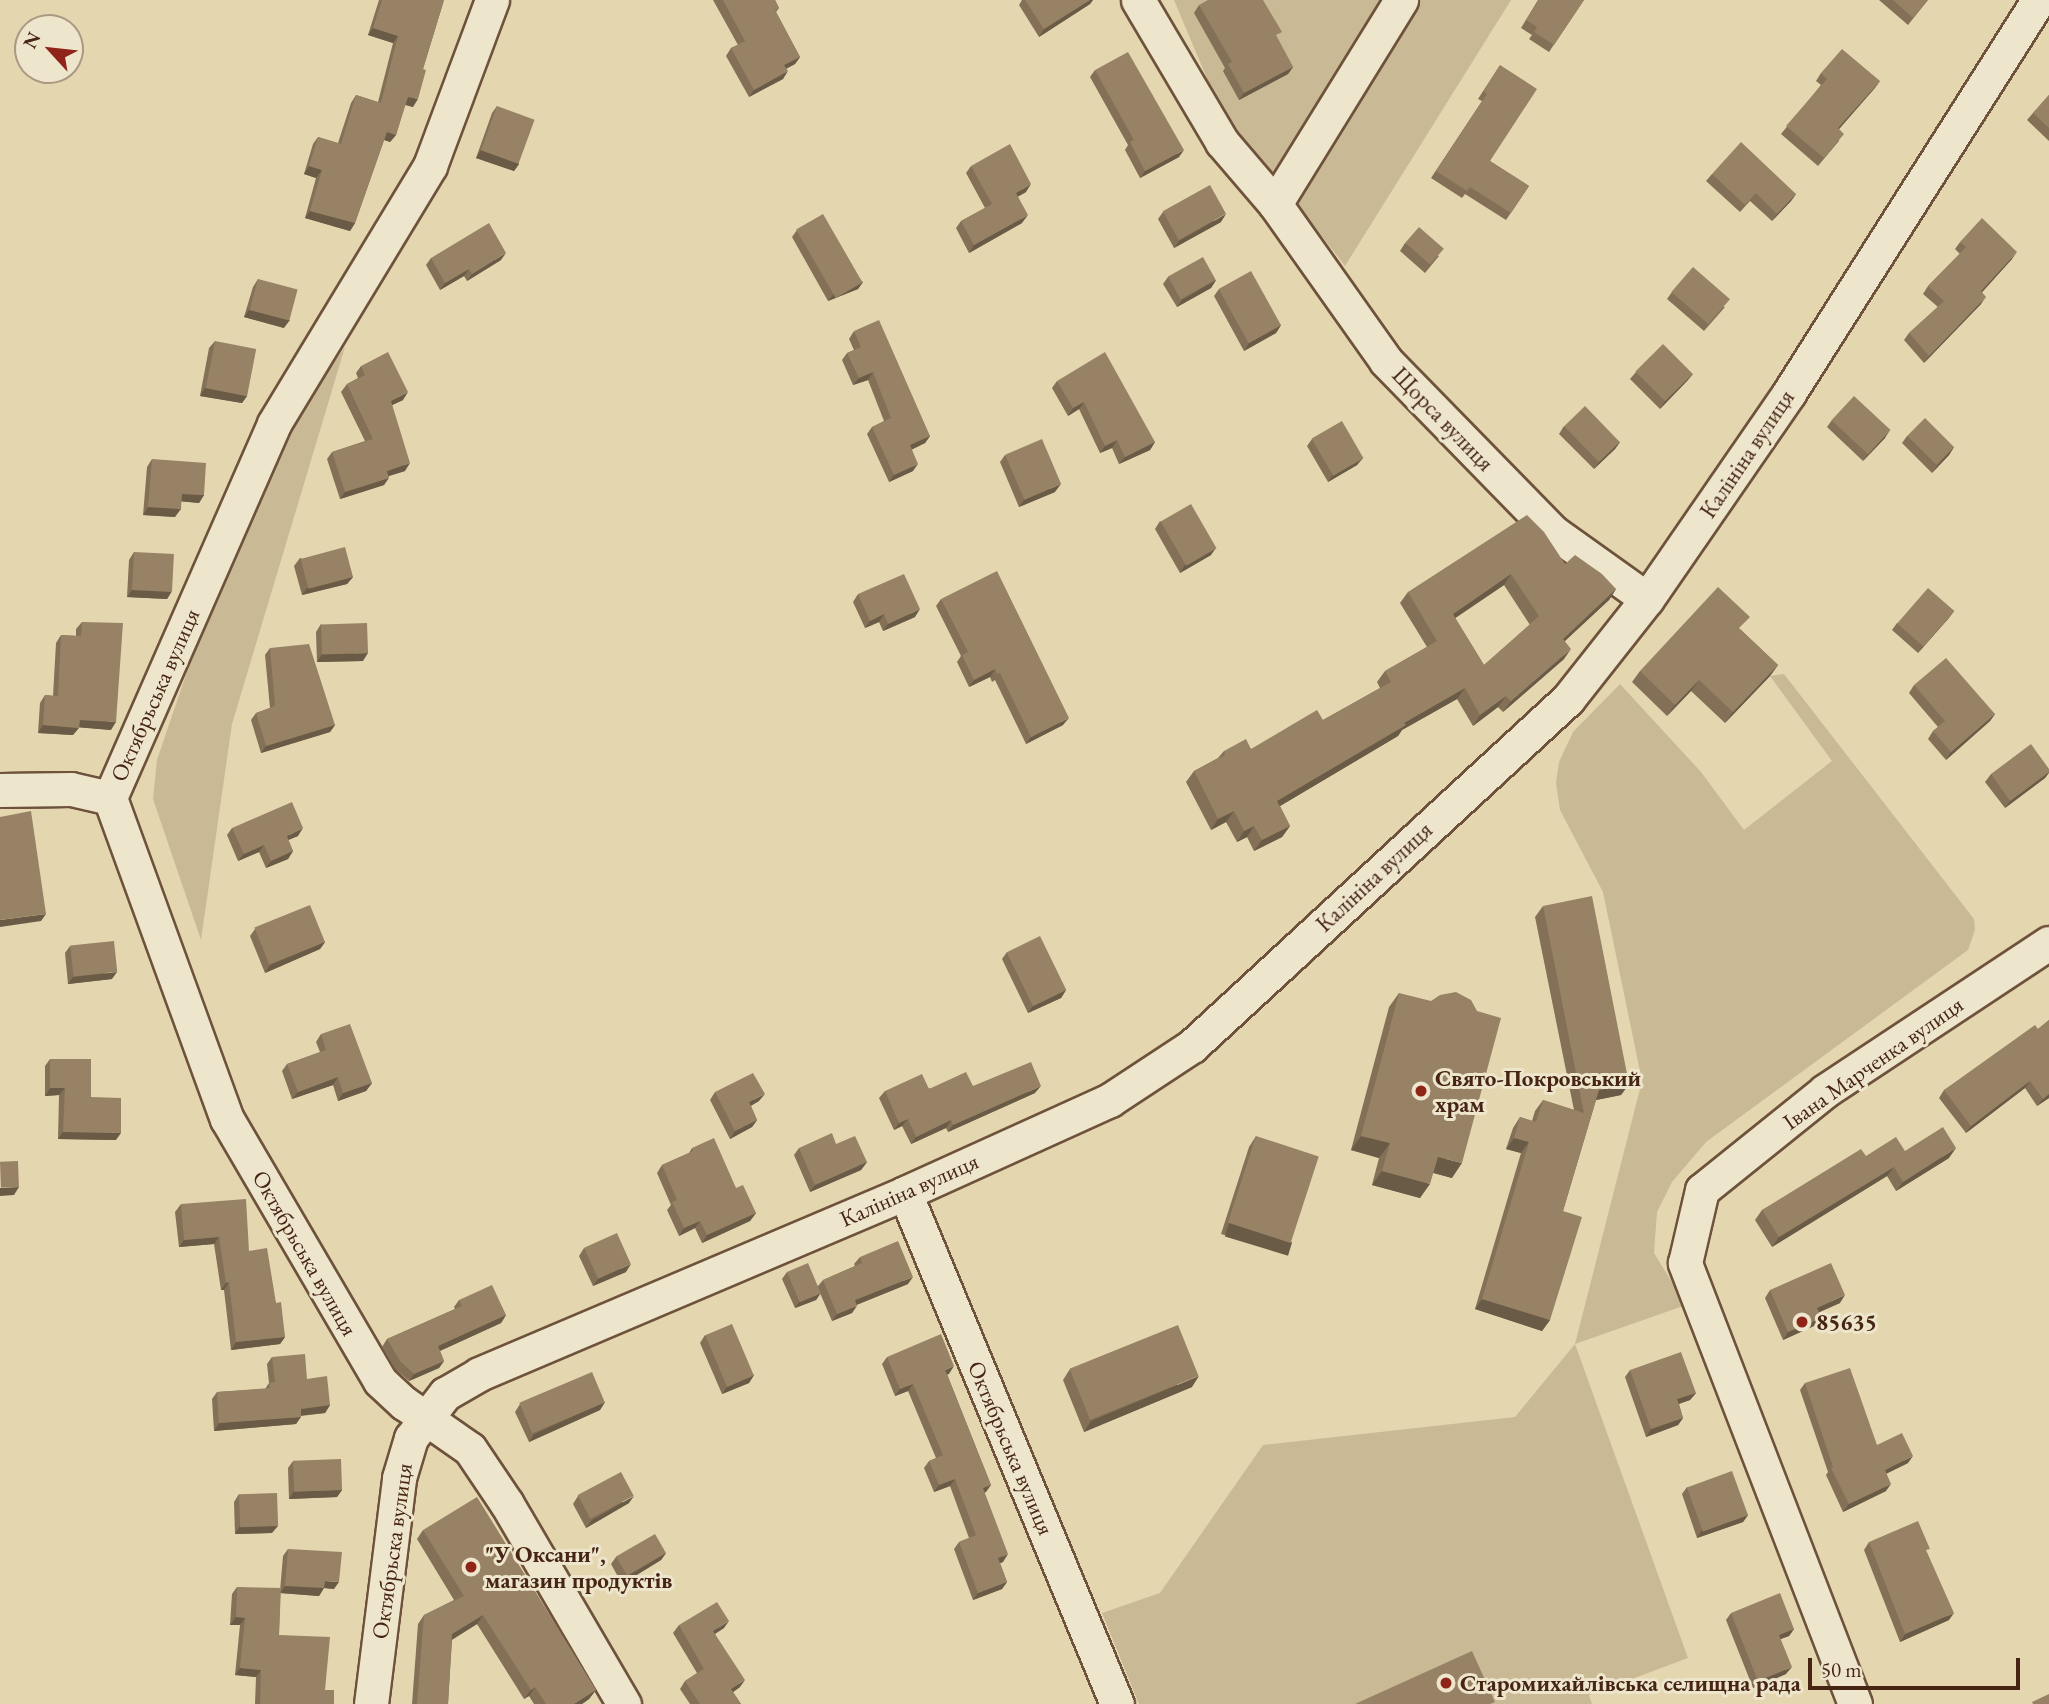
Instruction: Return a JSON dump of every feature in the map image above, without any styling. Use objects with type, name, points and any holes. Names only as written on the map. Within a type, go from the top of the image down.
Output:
[{"type":"street","name":"Октябрьська вулиця","points":[[425,1419],[380,1381],[227,1119],[110,798],[274,424],[430,166],[492,0]]},
{"type":"street","name":"Щорса вулиця","points":[[1138,0],[1222,142],[1275,204],[1386,361],[1553,532],[1647,599]]},
{"type":"street","points":[[1275,204],[1401,0]]},
{"type":"street","name":"Калініна вулиця","points":[[425,1419],[446,1394],[479,1374],[905,1193],[1110,1100],[1192,1046],[1567,699],[1647,599],[1789,393],[2038,0]]},
{"type":"street","points":[[0,790],[71,789],[110,798]]},
{"type":"street","name":"Івана Марченка вулиця","points":[[1855,1704],[1685,1262],[1702,1190],[1825,1091],[2049,943]]},
{"type":"street","name":"Октябрьська вулиця","points":[[905,1193],[1117,1704]]},
{"type":"street","points":[[425,1419],[470,1449],[507,1504],[624,1704]]},
{"type":"street","name":"Октябрьска вулиця","points":[[371,1704],[399,1478],[411,1438],[425,1419]]},
{"type":"shaded area","points":[[1174,0],[1511,0],[1345,266],[1266,164],[1227,126]]},
{"type":"shaded area","points":[[345,347],[232,724],[201,940],[153,799],[157,760],[192,657],[288,427]]},
{"type":"shaded area","points":[[1784,674],[1974,919],[1975,930],[1968,950],[1706,1142],[1672,1182],[1657,1212],[1654,1253],[1686,1305],[1575,1344],[1642,1081],[1603,892],[1560,810],[1556,783],[1559,762],[1573,732],[1620,684],[1701,772],[1744,830],[1832,761],[1770,676]]},
{"type":"shaded area","points":[[1575,1344],[1688,1658],[1589,1695],[1592,1704],[1139,1704],[1102,1613],[1160,1593],[1263,1445],[1515,1417]]},
{"type":"building","points":[[382,0],[444,0],[423,69],[426,70],[418,99],[408,97],[396,135],[387,132],[355,223],[310,211],[322,170],[309,166],[318,137],[341,144],[356,95],[381,103],[398,36],[373,28]]},
{"type":"building","points":[[723,0],[775,0],[779,8],[775,10],[800,57],[784,65],[788,71],[754,90],[731,48],[745,41]]},
{"type":"building","points":[[1025,0],[1090,0],[1044,29]]},
{"type":"building","points":[[1208,0],[1263,0],[1282,32],[1276,35],[1293,67],[1244,93],[1228,64],[1232,62],[1199,5]]},
{"type":"building","points":[[1539,0],[1584,0],[1554,45],[1534,32],[1537,27],[1526,20]]},
{"type":"building","points":[[1893,0],[1927,0],[1913,18]]},
{"type":"building","points":[[1842,49],[1880,81],[1838,128],[1844,134],[1824,158],[1786,126],[1827,79],[1821,73]]},
{"type":"building","points":[[1128,52],[1184,150],[1145,171],[1130,142],[1134,140],[1095,70]]},
{"type":"building","points":[[1500,65],[1537,89],[1490,161],[1529,186],[1511,213],[1470,187],[1467,191],[1436,171],[1487,94],[1484,91]]},
{"type":"building","points":[[2049,95],[2049,128],[2033,113]]},
{"type":"building","points":[[497,106],[535,120],[519,164],[481,150]]},
{"type":"building","points":[[1741,142],[1796,194],[1777,214],[1756,193],[1745,205],[1712,174]]},
{"type":"building","points":[[1010,144],[1031,184],[1016,193],[1028,215],[974,245],[961,221],[992,204],[971,166]]},
{"type":"building","points":[[1210,185],[1226,214],[1179,240],[1163,211]]},
{"type":"building","points":[[823,214],[862,282],[836,298],[796,230]]},
{"type":"building","points":[[1982,218],[2017,252],[1981,291],[1986,297],[1929,356],[1909,333],[1944,301],[1928,286],[1966,247],[1960,242]]},
{"type":"building","points":[[489,223],[506,253],[472,274],[469,269],[445,283],[431,258]]},
{"type":"building","points":[[1419,227],[1444,249],[1430,264],[1405,243]]},
{"type":"building","points":[[1203,257],[1216,280],[1181,299],[1168,276]]},
{"type":"building","points":[[1693,267],[1730,299],[1708,324],[1671,292]]},
{"type":"building","points":[[1251,271],[1281,325],[1249,343],[1219,289]]},
{"type":"building","points":[[258,279],[298,290],[289,321],[250,310]]},
{"type":"building","points":[[879,320],[930,436],[910,445],[918,464],[894,475],[872,427],[891,418],[873,372],[859,378],[847,353],[861,347],[854,331]]},
{"type":"building","points":[[215,341],[256,349],[247,396],[206,388]]},
{"type":"building","points":[[1663,344],[1693,374],[1665,401],[1635,372]]},
{"type":"building","points":[[388,352],[408,392],[391,401],[410,463],[387,471],[389,478],[345,492],[332,452],[373,439],[347,384],[365,375],[361,366]]},
{"type":"building","points":[[1105,352],[1155,442],[1125,457],[1117,440],[1105,446],[1084,402],[1073,408],[1057,381]]},
{"type":"building","points":[[1854,396],[1891,430],[1868,454],[1831,420]]},
{"type":"building","points":[[1585,406],[1620,442],[1599,462],[1564,426]]},
{"type":"building","points":[[1925,418],[1954,447],[1936,465],[1907,436]]},
{"type":"building","points":[[1342,421],[1364,458],[1333,476],[1312,438]]},
{"type":"building","points":[[1042,439],[1061,484],[1024,500],[1005,455]]},
{"type":"building","points":[[152,459],[206,463],[204,495],[182,494],[181,509],[148,507]]},
{"type":"building","points":[[1191,504],[1216,548],[1186,566],[1161,522]]},
{"type":"building","points":[[1527,515],[1544,532],[1565,564],[1575,555],[1602,574],[1616,589],[1563,639],[1571,649],[1511,701],[1506,696],[1480,715],[1465,688],[1277,801],[1290,826],[1262,840],[1254,826],[1244,831],[1234,811],[1218,819],[1194,771],[1225,755],[1224,751],[1246,739],[1251,749],[1317,710],[1323,720],[1391,682],[1385,671],[1437,641],[1408,592]],"holes":[[[1511,574],[1539,616],[1484,665],[1453,614]]]},
{"type":"building","points":[[345,547],[353,577],[309,589],[301,559]]},
{"type":"building","points":[[134,552],[174,554],[172,592],[132,590]]},
{"type":"building","points":[[997,571],[1069,718],[1031,737],[1000,673],[997,674],[995,669],[974,680],[962,655],[968,652],[941,599]]},
{"type":"building","points":[[904,574],[920,609],[888,624],[884,614],[870,621],[858,594]]},
{"type":"building","points":[[1718,587],[1750,617],[1739,628],[1778,665],[1733,712],[1699,680],[1675,705],[1640,671]]},
{"type":"building","points":[[1928,588],[1954,611],[1924,646],[1897,623]]},
{"type":"building","points":[[82,622],[123,623],[116,722],[80,720],[79,728],[43,725],[45,695],[58,696],[61,635],[81,636]]},
{"type":"building","points":[[367,623],[368,653],[322,655],[321,625]]},
{"type":"building","points":[[309,644],[335,725],[266,746],[256,713],[275,706],[270,648]]},
{"type":"building","points":[[1946,658],[1995,714],[1951,752],[1933,731],[1945,721],[1914,685]]},
{"type":"building","points":[[2031,744],[2049,772],[2010,801],[1991,774]]},
{"type":"building","points":[[292,802],[303,828],[287,836],[293,851],[271,861],[264,845],[244,854],[232,828]]},
{"type":"building","points":[[31,811],[46,914],[0,920],[0,817]]},
{"type":"building","points":[[1592,896],[1629,1084],[1599,1090],[1563,1211],[1582,1217],[1550,1320],[1482,1299],[1529,1142],[1514,1138],[1520,1117],[1536,1122],[1543,1100],[1584,1113],[1543,906]]},
{"type":"building","points":[[310,905],[325,942],[269,965],[254,927]]},
{"type":"building","points":[[1040,936],[1066,990],[1033,1006],[1007,952]]},
{"type":"building","points":[[114,941],[117,972],[73,976],[70,946]]},
{"type":"building","name":"Свято-Покровський храм","points":[[1456,992],[1471,1000],[1477,1011],[1501,1018],[1462,1163],[1438,1157],[1430,1184],[1382,1171],[1390,1143],[1361,1136],[1399,993],[1431,1001],[1440,995]]},
{"type":"building","points":[[2049,1020],[2049,1094],[2043,1099],[2030,1081],[1971,1126],[1944,1090],[2035,1025],[2038,1029]]},
{"type":"building","points":[[350,1024],[372,1083],[343,1093],[338,1077],[298,1092],[287,1064],[326,1050],[321,1034]]},
{"type":"building","points":[[50,1059],[91,1059],[91,1097],[121,1098],[121,1133],[63,1132],[65,1088],[50,1088]]},
{"type":"building","points":[[1031,1062],[1041,1086],[953,1125],[951,1120],[916,1137],[908,1119],[899,1123],[885,1091],[922,1074],[929,1089],[966,1072],[973,1086]]},
{"type":"building","points":[[753,1073],[765,1094],[749,1102],[757,1120],[735,1131],[715,1092]]},
{"type":"building","points":[[1943,1127],[1956,1148],[1903,1182],[1894,1167],[1779,1237],[1762,1210],[1861,1149],[1866,1156],[1896,1137],[1905,1151]]},
{"type":"building","points":[[832,1133],[836,1144],[855,1136],[867,1162],[815,1185],[799,1148]]},
{"type":"building","points":[[1256,1136],[1319,1156],[1291,1243],[1228,1223]]},
{"type":"building","points":[[714,1138],[736,1188],[743,1185],[756,1213],[707,1235],[700,1221],[684,1228],[672,1202],[677,1200],[662,1165]]},
{"type":"building","points":[[18,1161],[19,1187],[1,1188],[0,1162]]},
{"type":"building","points":[[246,1199],[249,1251],[267,1248],[276,1303],[281,1302],[285,1337],[236,1342],[229,1282],[226,1283],[219,1237],[184,1240],[181,1204]]},
{"type":"building","points":[[617,1233],[631,1264],[598,1279],[584,1248]]},
{"type":"building","points":[[898,1241],[913,1277],[855,1300],[857,1306],[837,1314],[823,1280],[862,1263],[860,1257]]},
{"type":"building","points":[[808,1263],[821,1293],[800,1302],[787,1272]]},
{"type":"building","points":[[1831,1263],[1845,1295],[1817,1308],[1821,1318],[1788,1332],[1770,1290]]},
{"type":"building","points":[[492,1285],[506,1315],[438,1346],[444,1361],[414,1374],[400,1361],[387,1339],[462,1306],[459,1300]]},
{"type":"building","points":[[732,1324],[754,1376],[727,1387],[705,1335]]},
{"type":"building","points":[[1178,1325],[1199,1376],[1090,1420],[1070,1369]]},
{"type":"building","points":[[941,1334],[954,1366],[945,1370],[991,1485],[983,1488],[1008,1554],[998,1558],[1007,1582],[978,1593],[959,1542],[976,1535],[955,1479],[939,1485],[929,1461],[943,1455],[913,1384],[900,1389],[887,1357]]},
{"type":"building","points":[[1681,1352],[1696,1393],[1677,1399],[1683,1418],[1651,1429],[1630,1370]]},
{"type":"building","points":[[305,1354],[307,1379],[327,1376],[330,1405],[301,1409],[301,1417],[219,1423],[217,1392],[270,1388],[269,1383],[275,1382],[272,1357]]},
{"type":"building","points":[[1850,1368],[1877,1445],[1902,1433],[1913,1456],[1885,1470],[1891,1484],[1849,1504],[1831,1468],[1833,1467],[1805,1383]]},
{"type":"building","points":[[592,1372],[605,1402],[532,1433],[519,1403]]},
{"type":"building","points":[[341,1459],[342,1490],[294,1492],[293,1461]]},
{"type":"building","points":[[1732,1471],[1748,1515],[1703,1532],[1687,1487]]},
{"type":"building","points":[[621,1472],[634,1496],[590,1519],[578,1495]]},
{"type":"building","points":[[277,1493],[278,1526],[240,1527],[239,1494]]},
{"type":"building","points":[[477,1497],[596,1690],[574,1704],[546,1704],[535,1687],[531,1690],[483,1615],[452,1634],[448,1704],[417,1704],[424,1615],[464,1596],[423,1530]]},
{"type":"building","points":[[1918,1521],[1930,1549],[1926,1550],[1954,1613],[1905,1634],[1869,1542]]},
{"type":"building","points":[[655,1534],[666,1553],[627,1576],[616,1556]]},
{"type":"building","points":[[288,1549],[342,1552],[339,1582],[325,1581],[324,1588],[285,1586]]},
{"type":"building","points":[[237,1587],[281,1588],[279,1635],[330,1637],[325,1690],[334,1690],[334,1704],[260,1704],[261,1670],[240,1668],[245,1618],[236,1617]]},
{"type":"building","points":[[1780,1593],[1794,1629],[1779,1635],[1792,1667],[1758,1681],[1731,1613]]},
{"type":"building","points":[[717,1602],[729,1621],[713,1631],[745,1680],[731,1689],[741,1704],[700,1704],[685,1681],[704,1669],[679,1625]]},
{"type":"building","name":"Старомихайлівська селищна рада","points":[[1472,1651],[1495,1702],[1355,1704]]},
{"type":"building","points":[[2049,1694],[2049,1704],[2033,1704],[2032,1702]]},
{"type":"place","name":"Свято-Покровський храм","points":[[1421,1091]]},
{"type":"place","name":"85635","points":[[1802,1322]]},
{"type":"place","name":"\"У Оксани\", магазин продуктів","points":[[471,1567]]},
{"type":"place","name":"Старомихайлівська селищна рада","points":[[1446,1683]]}]
